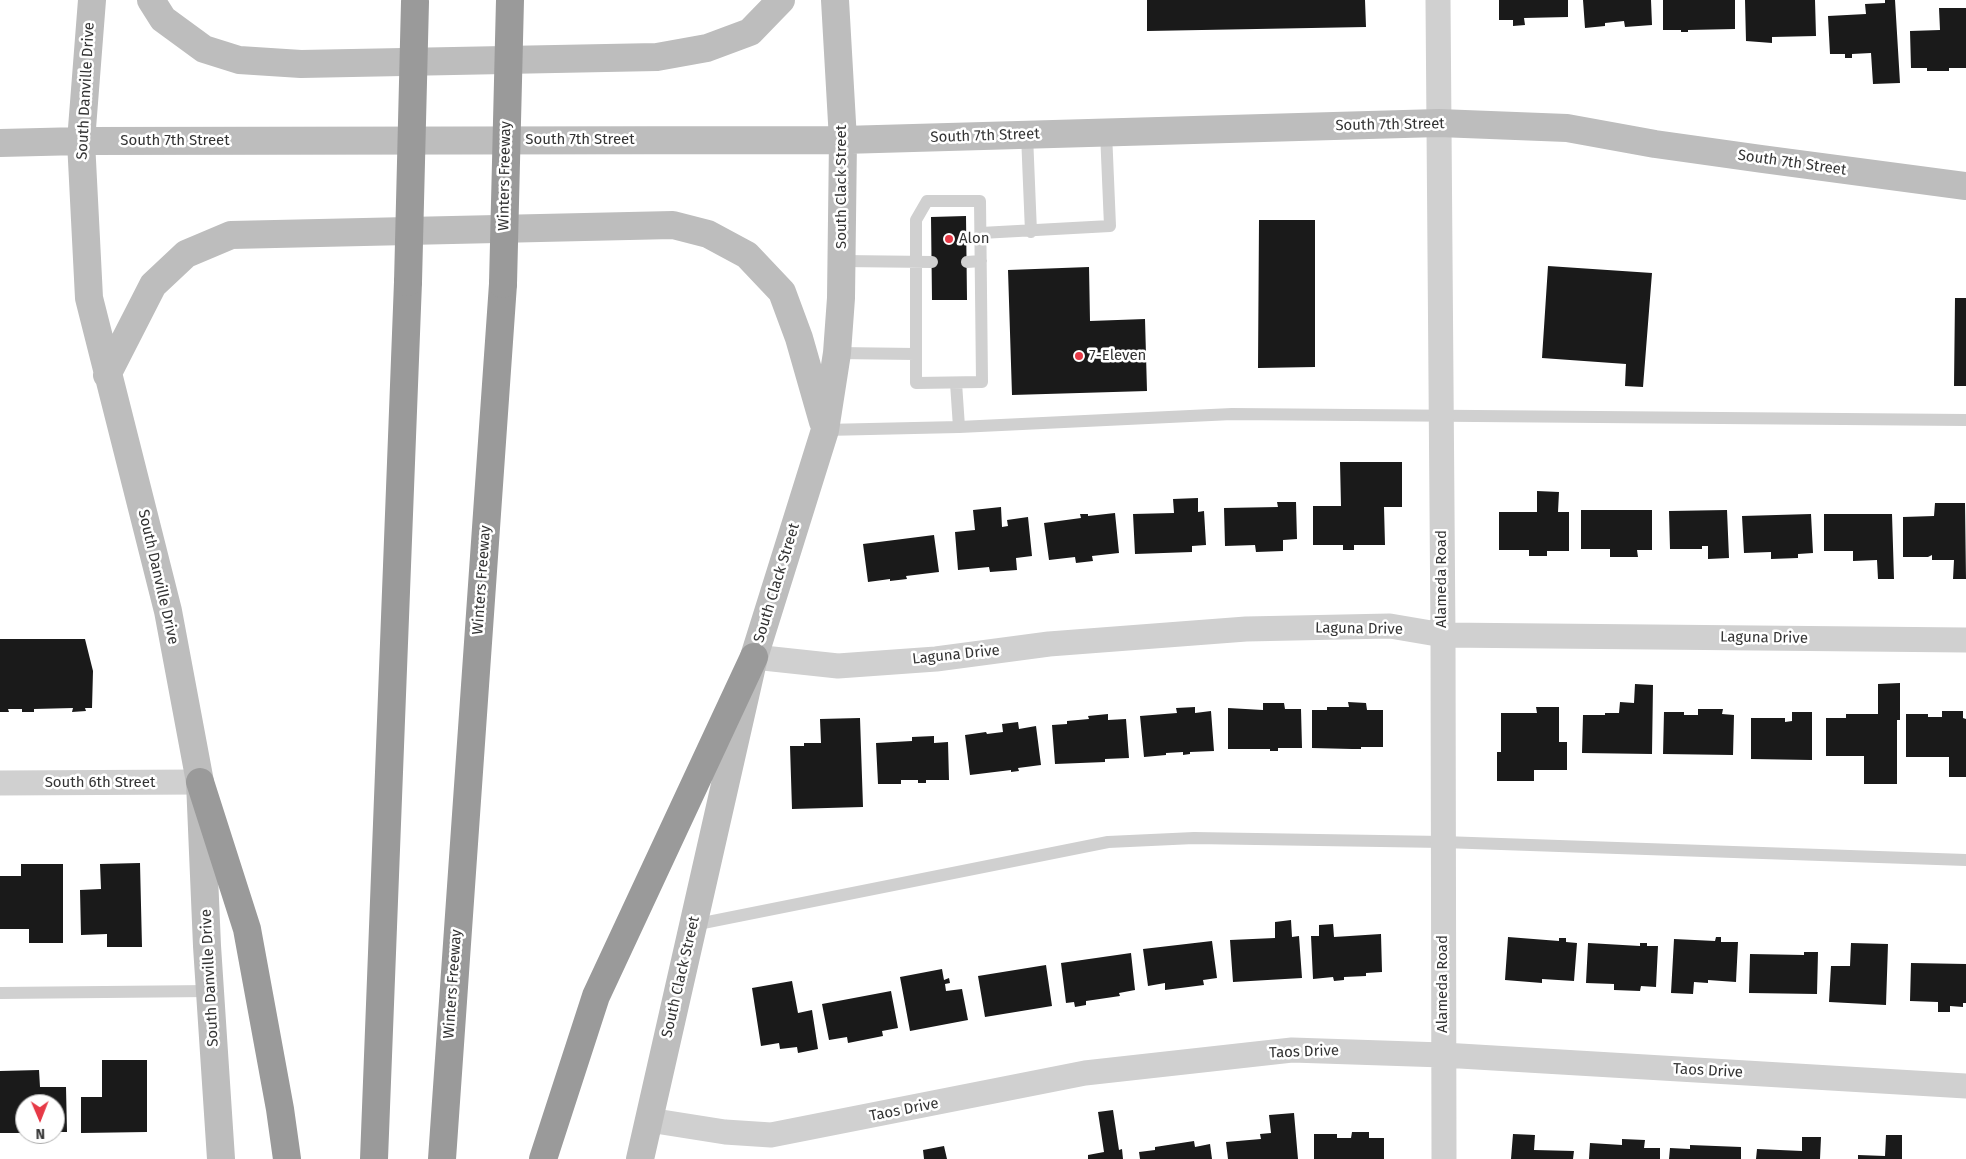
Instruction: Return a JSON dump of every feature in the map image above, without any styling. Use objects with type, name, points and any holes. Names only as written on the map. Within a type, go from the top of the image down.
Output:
[{"type":"highway","name":"Winters Freeway","points":[[442,1159],[503,284],[510,0]]},
{"type":"highway","points":[[374,1159],[408,282],[416,1]]},
{"type":"highway","points":[[543,1159],[596,996],[754,657]]},
{"type":"highway","points":[[200,782],[247,929],[287,1159]]},
{"type":"main road","name":"South Danville Drive","points":[[92,0],[81,141],[89,298],[168,611],[200,782],[210,991],[221,1159]]},
{"type":"main road","points":[[151,0],[164,20],[204,49],[240,60],[301,64],[657,57],[707,48],[750,32],[782,0]]},
{"type":"main road","name":"South Clack Street","points":[[640,1159],[754,657],[825,430],[837,353],[842,261],[843,140],[835,0]]},
{"type":"main road","name":"South 7th Street","points":[[0,143],[81,141],[843,140],[1440,123],[1567,128],[1742,157],[1966,186]]},
{"type":"main road","points":[[107,375],[153,285],[186,254],[231,235],[673,226],[708,234],[747,255],[782,292],[799,338],[825,430]]},
{"type":"street","name":"Alameda Road","points":[[1438,0],[1442,417],[1444,1159]]},
{"type":"street","name":"Laguna Drive","points":[[754,657],[838,666],[936,659],[1049,644],[1246,629],[1390,626],[1443,635],[1966,640]]},
{"type":"street","name":"South 6th Street","points":[[0,783],[200,782]]},
{"type":"street","name":"Taos Drive","points":[[649,1120],[725,1132],[771,1136],[1085,1073],[1292,1050],[1443,1054],[1966,1086]]},
{"type":"lane","points":[[981,233],[1031,232],[1110,226],[1106,132]]},
{"type":"lane","points":[[1027,134],[1031,232]]},
{"type":"lane","points":[[928,201],[980,202],[981,261],[982,382],[916,383],[916,220],[928,201]]},
{"type":"lane","points":[[842,261],[932,262]]},
{"type":"lane","points":[[967,262],[981,261]]},
{"type":"lane","points":[[837,353],[916,354]]},
{"type":"lane","points":[[956,383],[959,427]]},
{"type":"lane","points":[[825,430],[959,427],[1232,414],[1966,420]]},
{"type":"lane","points":[[693,924],[1108,842],[1194,838],[1443,842],[1966,860]]},
{"type":"lane","points":[[0,993],[210,991]]},
{"type":"building","points":[[1147,0],[1365,0],[1366,27],[1147,31]]},
{"type":"building","points":[[1499,0],[1568,0],[1568,17],[1524,18],[1525,25],[1513,26],[1513,20],[1499,20]]},
{"type":"building","points":[[1583,0],[1651,0],[1652,25],[1625,27],[1624,21],[1605,23],[1605,26],[1585,28]]},
{"type":"building","points":[[1663,0],[1735,0],[1735,29],[1688,30],[1688,32],[1663,30]]},
{"type":"building","points":[[1745,0],[1815,0],[1816,36],[1772,37],[1772,43],[1746,41]]},
{"type":"building","points":[[1885,0],[1895,0],[1900,83],[1873,84],[1871,53],[1852,54],[1852,58],[1845,58],[1845,54],[1830,54],[1828,16],[1866,14],[1865,4],[1885,3]]},
{"type":"building","points":[[1939,8],[1966,8],[1966,68],[1949,68],[1949,71],[1927,71],[1927,68],[1911,68],[1910,31],[1940,30]]},
{"type":"building","name":"Alon","points":[[966,216],[967,300],[932,300],[931,217]]},
{"type":"building","points":[[1259,220],[1315,220],[1315,367],[1258,368]]},
{"type":"building","points":[[1548,266],[1652,273],[1643,387],[1625,386],[1626,364],[1542,358]]},
{"type":"building","name":"7-Eleven","points":[[1089,267],[1090,321],[1145,319],[1147,391],[1012,395],[1008,270]]},
{"type":"building","points":[[1955,298],[1966,298],[1966,386],[1954,386]]},
{"type":"building","points":[[1340,462],[1402,462],[1402,507],[1384,507],[1385,545],[1354,545],[1354,550],[1343,550],[1343,545],[1313,545],[1313,506],[1341,506]]},
{"type":"building","points":[[1537,491],[1559,492],[1558,512],[1569,512],[1569,551],[1547,551],[1547,556],[1529,556],[1529,550],[1499,550],[1499,512],[1537,512]]},
{"type":"building","points":[[1198,498],[1198,512],[1204,511],[1206,545],[1192,546],[1192,552],[1135,554],[1133,514],[1174,513],[1173,499]]},
{"type":"building","points":[[1277,502],[1296,502],[1297,539],[1283,540],[1283,551],[1256,552],[1255,545],[1225,546],[1224,508],[1278,507]]},
{"type":"building","points":[[1935,503],[1965,503],[1966,579],[1953,579],[1954,560],[1932,560],[1932,555],[1928,557],[1903,557],[1903,517],[1934,516]]},
{"type":"building","points":[[1001,507],[1002,527],[1008,526],[1007,520],[1028,517],[1032,556],[1016,558],[1017,570],[990,572],[989,567],[958,570],[955,532],[975,530],[973,510]]},
{"type":"building","points":[[1581,510],[1652,510],[1652,550],[1637,550],[1638,557],[1610,557],[1610,549],[1581,549]]},
{"type":"building","points":[[1727,510],[1729,558],[1708,559],[1708,546],[1702,546],[1702,549],[1670,549],[1669,511]]},
{"type":"building","points":[[1115,513],[1119,553],[1092,556],[1093,561],[1076,563],[1075,557],[1049,560],[1044,523],[1081,518],[1080,514],[1088,514],[1088,516]]},
{"type":"building","points":[[1811,514],[1813,553],[1798,554],[1798,558],[1771,559],[1771,552],[1744,553],[1742,516]]},
{"type":"building","points":[[1824,514],[1892,514],[1894,579],[1878,579],[1877,560],[1853,561],[1853,551],[1824,551]]},
{"type":"building","points":[[934,535],[939,572],[906,576],[907,579],[868,582],[863,544]]},
{"type":"building","points":[[0,639],[85,639],[93,671],[92,708],[85,708],[86,711],[72,712],[73,708],[34,709],[34,712],[22,712],[22,709],[8,709],[9,712],[0,712]]},
{"type":"building","points":[[1900,683],[1900,720],[1897,720],[1897,784],[1864,784],[1864,756],[1826,756],[1826,718],[1846,718],[1846,714],[1878,714],[1878,684]]},
{"type":"building","points":[[1635,684],[1653,685],[1652,754],[1582,753],[1583,715],[1619,713],[1620,702],[1634,703]]},
{"type":"building","points":[[1348,702],[1366,703],[1367,710],[1383,710],[1383,747],[1361,747],[1361,749],[1312,748],[1312,710],[1327,710],[1327,707],[1349,707]]},
{"type":"building","points":[[1263,703],[1284,703],[1285,709],[1301,709],[1302,748],[1278,748],[1278,751],[1270,751],[1270,749],[1228,749],[1228,708],[1263,710]]},
{"type":"building","points":[[1195,707],[1195,713],[1211,711],[1214,751],[1190,752],[1190,754],[1183,755],[1183,752],[1166,753],[1166,755],[1144,757],[1140,716],[1177,713],[1176,708]]},
{"type":"building","points":[[1536,707],[1559,707],[1559,742],[1567,742],[1567,770],[1534,770],[1534,781],[1497,781],[1497,752],[1501,752],[1501,713],[1537,713]]},
{"type":"building","points":[[1698,709],[1723,709],[1722,714],[1734,715],[1733,755],[1663,754],[1664,712],[1684,712],[1684,715],[1698,715]]},
{"type":"building","points":[[1942,711],[1963,711],[1963,718],[1966,719],[1966,777],[1949,777],[1949,757],[1906,757],[1906,714],[1928,714],[1928,717],[1942,717]]},
{"type":"building","points":[[1792,712],[1812,712],[1812,760],[1751,759],[1751,718],[1785,718],[1785,722],[1792,721]]},
{"type":"building","points":[[1108,714],[1108,720],[1126,719],[1129,758],[1105,759],[1105,762],[1055,764],[1052,725],[1067,724],[1067,721],[1089,719],[1088,716]]},
{"type":"building","points":[[860,718],[863,807],[792,809],[790,746],[804,746],[804,743],[821,743],[820,719]]},
{"type":"building","points":[[1018,722],[1019,729],[1036,726],[1041,765],[1018,768],[1019,771],[1011,772],[1011,770],[970,775],[965,735],[1003,732],[1002,724]]},
{"type":"building","points":[[934,736],[934,743],[948,742],[949,780],[926,780],[926,783],[918,783],[918,780],[901,780],[901,784],[878,784],[876,743],[912,741],[912,737]]},
{"type":"building","points":[[140,863],[142,947],[107,947],[107,934],[81,935],[80,890],[101,889],[100,864]]},
{"type":"building","points":[[21,864],[63,864],[63,943],[29,943],[29,929],[0,929],[0,876],[21,876]]},
{"type":"building","points":[[1291,920],[1292,937],[1299,936],[1302,978],[1233,982],[1230,940],[1275,938],[1275,922]]},
{"type":"building","points":[[1333,924],[1334,937],[1381,934],[1382,972],[1366,973],[1366,976],[1344,977],[1344,980],[1334,981],[1333,977],[1313,979],[1311,936],[1319,936],[1319,925]]},
{"type":"building","points":[[1508,937],[1559,941],[1559,938],[1566,938],[1566,942],[1577,943],[1574,981],[1542,979],[1542,983],[1505,980]]},
{"type":"building","points":[[1716,937],[1721,937],[1721,942],[1738,942],[1736,982],[1708,980],[1708,983],[1694,982],[1693,994],[1671,993],[1674,939],[1715,941]]},
{"type":"building","points":[[1212,941],[1217,978],[1203,980],[1204,985],[1165,990],[1165,983],[1148,986],[1143,949]]},
{"type":"building","points":[[1588,943],[1640,946],[1640,943],[1647,943],[1647,946],[1658,946],[1656,987],[1641,986],[1640,991],[1614,990],[1614,984],[1586,983]]},
{"type":"building","points":[[1851,943],[1888,944],[1886,1005],[1829,1002],[1831,966],[1850,966]]},
{"type":"building","points":[[1804,952],[1818,952],[1817,994],[1749,993],[1750,954],[1804,955]]},
{"type":"building","points":[[1131,953],[1135,990],[1119,993],[1120,996],[1086,1001],[1086,1005],[1075,1007],[1074,1002],[1066,1003],[1061,963]]},
{"type":"building","points":[[1911,963],[1966,964],[1966,1003],[1963,1003],[1963,1007],[1950,1006],[1950,1012],[1938,1012],[1938,1002],[1910,1001]]},
{"type":"building","points":[[1046,965],[1052,1006],[985,1017],[978,976]]},
{"type":"building","points":[[942,969],[944,980],[949,978],[950,983],[945,984],[946,991],[962,989],[968,1020],[910,1031],[900,977]]},
{"type":"building","points":[[792,981],[798,1013],[812,1010],[818,1049],[798,1053],[797,1047],[780,1049],[779,1043],[761,1046],[752,988]]},
{"type":"building","points":[[891,991],[898,1028],[882,1031],[883,1036],[848,1043],[847,1037],[829,1040],[822,1004]]},
{"type":"building","points":[[102,1060],[147,1060],[147,1132],[81,1133],[81,1097],[102,1097]]},
{"type":"building","points":[[39,1070],[40,1087],[66,1087],[67,1132],[65,1132],[65,1094],[15,1094],[15,1133],[0,1133],[0,1071]]},
{"type":"building","points":[[1113,1110],[1119,1150],[1122,1149],[1123,1159],[1088,1159],[1088,1155],[1104,1152],[1098,1112]]},
{"type":"building","points":[[1294,1113],[1298,1159],[1228,1159],[1226,1142],[1261,1139],[1260,1134],[1271,1133],[1269,1115]]},
{"type":"building","points":[[1352,1132],[1369,1132],[1369,1138],[1384,1138],[1384,1159],[1314,1159],[1314,1134],[1337,1134],[1337,1138],[1351,1138]]},
{"type":"building","points":[[1513,1134],[1535,1135],[1534,1150],[1574,1151],[1573,1159],[1511,1159]]},
{"type":"building","points":[[1886,1135],[1902,1135],[1902,1159],[1858,1159],[1858,1155],[1885,1156]]},
{"type":"building","points":[[1802,1137],[1821,1137],[1820,1159],[1756,1159],[1757,1149],[1802,1151]]},
{"type":"building","points":[[1622,1139],[1645,1140],[1644,1148],[1660,1148],[1660,1159],[1589,1159],[1590,1143],[1622,1145]]},
{"type":"building","points":[[1194,1141],[1195,1147],[1210,1144],[1212,1159],[1140,1159],[1139,1152],[1155,1150],[1155,1147]]},
{"type":"building","points":[[1690,1145],[1741,1147],[1741,1159],[1669,1159],[1670,1148],[1690,1149]]},
{"type":"building","points":[[944,1146],[947,1159],[924,1159],[923,1150]]},
{"type":"place","name":"Alon","points":[[949,239]]},
{"type":"place","name":"7-Eleven","points":[[1079,356]]}]
